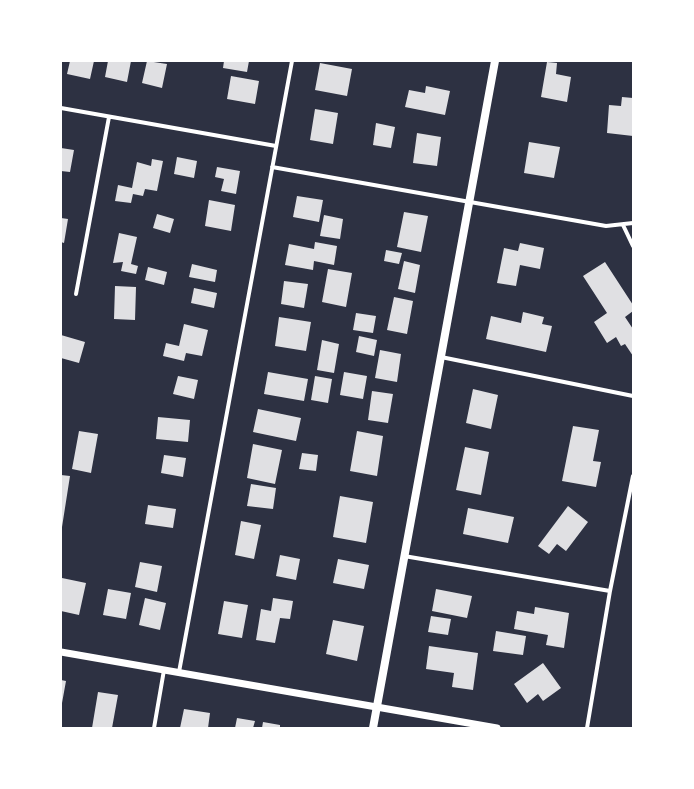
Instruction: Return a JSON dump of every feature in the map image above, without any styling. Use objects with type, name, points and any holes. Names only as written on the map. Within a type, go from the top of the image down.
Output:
[{"type":"main road","points":[[373,728],[495,61]]},
{"type":"street","points":[[179,672],[292,61]]},
{"type":"street","points":[[61,108],[276,146]]},
{"type":"street","points":[[76,294],[109,117]]},
{"type":"street","points":[[272,167],[606,226],[623,225],[633,222]]},
{"type":"street","points":[[623,225],[633,246]]},
{"type":"street","points":[[441,357],[633,396]]},
{"type":"street","points":[[587,728],[610,591],[633,476]]},
{"type":"street","points":[[404,556],[610,591]]},
{"type":"street","points":[[61,652],[497,728]]},
{"type":"street","points":[[154,728],[164,670]]},
{"type":"building","points":[[70,61],[94,61],[90,79],[67,74]]},
{"type":"building","points":[[108,61],[131,61],[127,82],[105,77]]},
{"type":"building","points":[[147,61],[167,64],[162,88],[142,83]]},
{"type":"building","points":[[224,61],[249,61],[247,72],[223,68]]},
{"type":"building","points":[[547,62],[557,63],[556,74],[571,77],[567,102],[541,97]]},
{"type":"building","points":[[320,63],[352,69],[347,96],[315,90]]},
{"type":"building","points":[[231,76],[259,81],[255,104],[227,99]]},
{"type":"building","points":[[426,86],[450,91],[445,115],[405,107],[409,90],[425,93]]},
{"type":"building","points":[[622,97],[633,98],[633,136],[607,133],[609,105],[621,106]]},
{"type":"building","points":[[315,109],[338,113],[333,144],[310,140]]},
{"type":"building","points":[[376,123],[395,127],[391,148],[373,145]]},
{"type":"building","points":[[417,133],[441,137],[437,166],[413,163]]},
{"type":"building","points":[[529,142],[560,147],[554,178],[524,173]]},
{"type":"building","points":[[61,148],[74,150],[70,172],[61,171]]},
{"type":"building","points":[[177,157],[197,161],[194,178],[174,174]]},
{"type":"building","points":[[152,159],[163,161],[157,191],[145,189],[143,196],[133,194],[131,203],[115,201],[118,185],[132,188],[137,162],[151,166]]},
{"type":"building","points":[[217,167],[240,171],[236,194],[221,191],[224,179],[215,177]]},
{"type":"building","points":[[297,196],[323,200],[319,222],[293,217]]},
{"type":"building","points":[[209,200],[235,205],[231,231],[205,226]]},
{"type":"building","points":[[404,212],[428,216],[421,252],[397,247]]},
{"type":"building","points":[[157,214],[174,219],[170,233],[153,228]]},
{"type":"building","points":[[324,215],[343,219],[340,239],[320,236]]},
{"type":"building","points":[[61,218],[68,219],[64,243],[61,242]]},
{"type":"building","points":[[119,233],[137,237],[131,264],[138,266],[136,274],[121,271],[123,262],[113,263]]},
{"type":"building","points":[[315,242],[337,246],[334,265],[314,261],[313,270],[285,265],[289,244],[314,249]]},
{"type":"building","points":[[520,243],[544,248],[540,269],[520,265],[516,286],[497,283],[504,248],[518,251]]},
{"type":"building","points":[[386,250],[402,253],[399,264],[384,261]]},
{"type":"building","points":[[404,261],[420,265],[415,293],[398,289]]},
{"type":"building","points":[[605,262],[633,305],[633,311],[625,317],[633,329],[633,356],[625,344],[621,346],[616,337],[607,343],[594,322],[607,313],[583,276]]},
{"type":"building","points":[[192,264],[217,270],[215,282],[189,277]]},
{"type":"building","points":[[148,267],[167,272],[164,285],[145,280]]},
{"type":"building","points":[[328,269],[352,273],[346,307],[322,302]]},
{"type":"building","points":[[284,281],[308,284],[304,308],[281,304]]},
{"type":"building","points":[[115,286],[136,287],[135,320],[114,319]]},
{"type":"building","points":[[194,288],[217,293],[214,308],[191,303]]},
{"type":"building","points":[[394,297],[413,301],[407,334],[387,330]]},
{"type":"building","points":[[523,312],[544,317],[542,324],[552,326],[546,352],[486,339],[491,316],[521,323]]},
{"type":"building","points":[[356,313],[376,316],[373,333],[353,330]]},
{"type":"building","points":[[279,317],[311,322],[306,351],[275,346]]},
{"type":"building","points":[[184,324],[208,330],[202,356],[186,353],[184,361],[163,356],[166,343],[179,346]]},
{"type":"building","points":[[61,335],[85,342],[79,363],[61,358]]},
{"type":"building","points":[[359,336],[377,340],[374,356],[356,352]]},
{"type":"building","points":[[322,340],[339,344],[334,373],[317,370]]},
{"type":"building","points":[[380,350],[401,354],[397,382],[375,378]]},
{"type":"building","points":[[268,372],[308,379],[304,401],[264,394]]},
{"type":"building","points":[[344,372],[367,376],[363,399],[340,395]]},
{"type":"building","points":[[178,376],[198,380],[194,399],[173,394]]},
{"type":"building","points":[[315,376],[332,379],[328,403],[311,400]]},
{"type":"building","points":[[473,389],[498,395],[491,429],[466,423]]},
{"type":"building","points":[[372,391],[393,394],[388,423],[368,420]]},
{"type":"building","points":[[258,409],[301,418],[296,441],[253,432]]},
{"type":"building","points":[[158,417],[190,420],[188,442],[156,439]]},
{"type":"building","points":[[573,426],[599,430],[593,461],[601,462],[596,487],[562,481]]},
{"type":"building","points":[[79,431],[98,434],[91,473],[72,469]]},
{"type":"building","points":[[357,431],[383,436],[377,476],[350,471]]},
{"type":"building","points":[[253,444],[282,450],[275,484],[247,478]]},
{"type":"building","points":[[465,447],[489,452],[481,495],[456,490]]},
{"type":"building","points":[[302,453],[318,455],[316,471],[299,469]]},
{"type":"building","points":[[164,455],[186,458],[183,477],[161,473]]},
{"type":"building","points":[[61,475],[70,476],[62,527],[61,527]]},
{"type":"building","points":[[251,484],[276,488],[273,509],[247,506]]},
{"type":"building","points":[[340,496],[373,502],[366,543],[333,537]]},
{"type":"building","points":[[148,505],[176,509],[173,528],[145,524]]},
{"type":"building","points":[[568,506],[588,522],[566,551],[557,544],[549,554],[538,546]]},
{"type":"building","points":[[468,508],[514,517],[508,543],[463,534]]},
{"type":"building","points":[[241,521],[261,525],[254,559],[235,555]]},
{"type":"building","points":[[280,555],[300,559],[296,580],[276,576]]},
{"type":"building","points":[[338,559],[369,565],[364,589],[333,583]]},
{"type":"building","points":[[140,562],[162,566],[157,592],[135,587]]},
{"type":"building","points":[[62,578],[86,583],[79,615],[61,611]]},
{"type":"building","points":[[108,589],[131,593],[126,619],[103,615]]},
{"type":"building","points":[[436,589],[472,596],[467,618],[432,611]]},
{"type":"building","points":[[145,598],[166,603],[160,630],[139,625]]},
{"type":"building","points":[[273,598],[293,601],[290,619],[280,618],[275,643],[256,640],[261,609],[271,611]]},
{"type":"building","points":[[224,601],[248,605],[242,638],[218,634]]},
{"type":"building","points":[[535,607],[569,613],[564,648],[546,645],[548,635],[514,629],[517,611],[534,614]]},
{"type":"building","points":[[431,616],[451,619],[448,635],[428,632]]},
{"type":"building","points":[[333,620],[364,626],[357,661],[326,654]]},
{"type":"building","points":[[496,631],[526,636],[523,655],[493,651]]},
{"type":"building","points":[[429,646],[478,653],[473,690],[452,687],[454,673],[426,669]]},
{"type":"building","points":[[543,663],[561,688],[543,701],[538,694],[527,703],[514,684]]},
{"type":"building","points":[[61,680],[66,681],[62,703],[61,703]]},
{"type":"building","points":[[98,692],[118,695],[112,728],[92,728]]},
{"type":"building","points":[[184,709],[210,713],[208,728],[180,728]]},
{"type":"building","points":[[237,718],[255,721],[253,728],[235,728]]},
{"type":"building","points":[[263,722],[280,725],[280,728],[262,728]]}]
